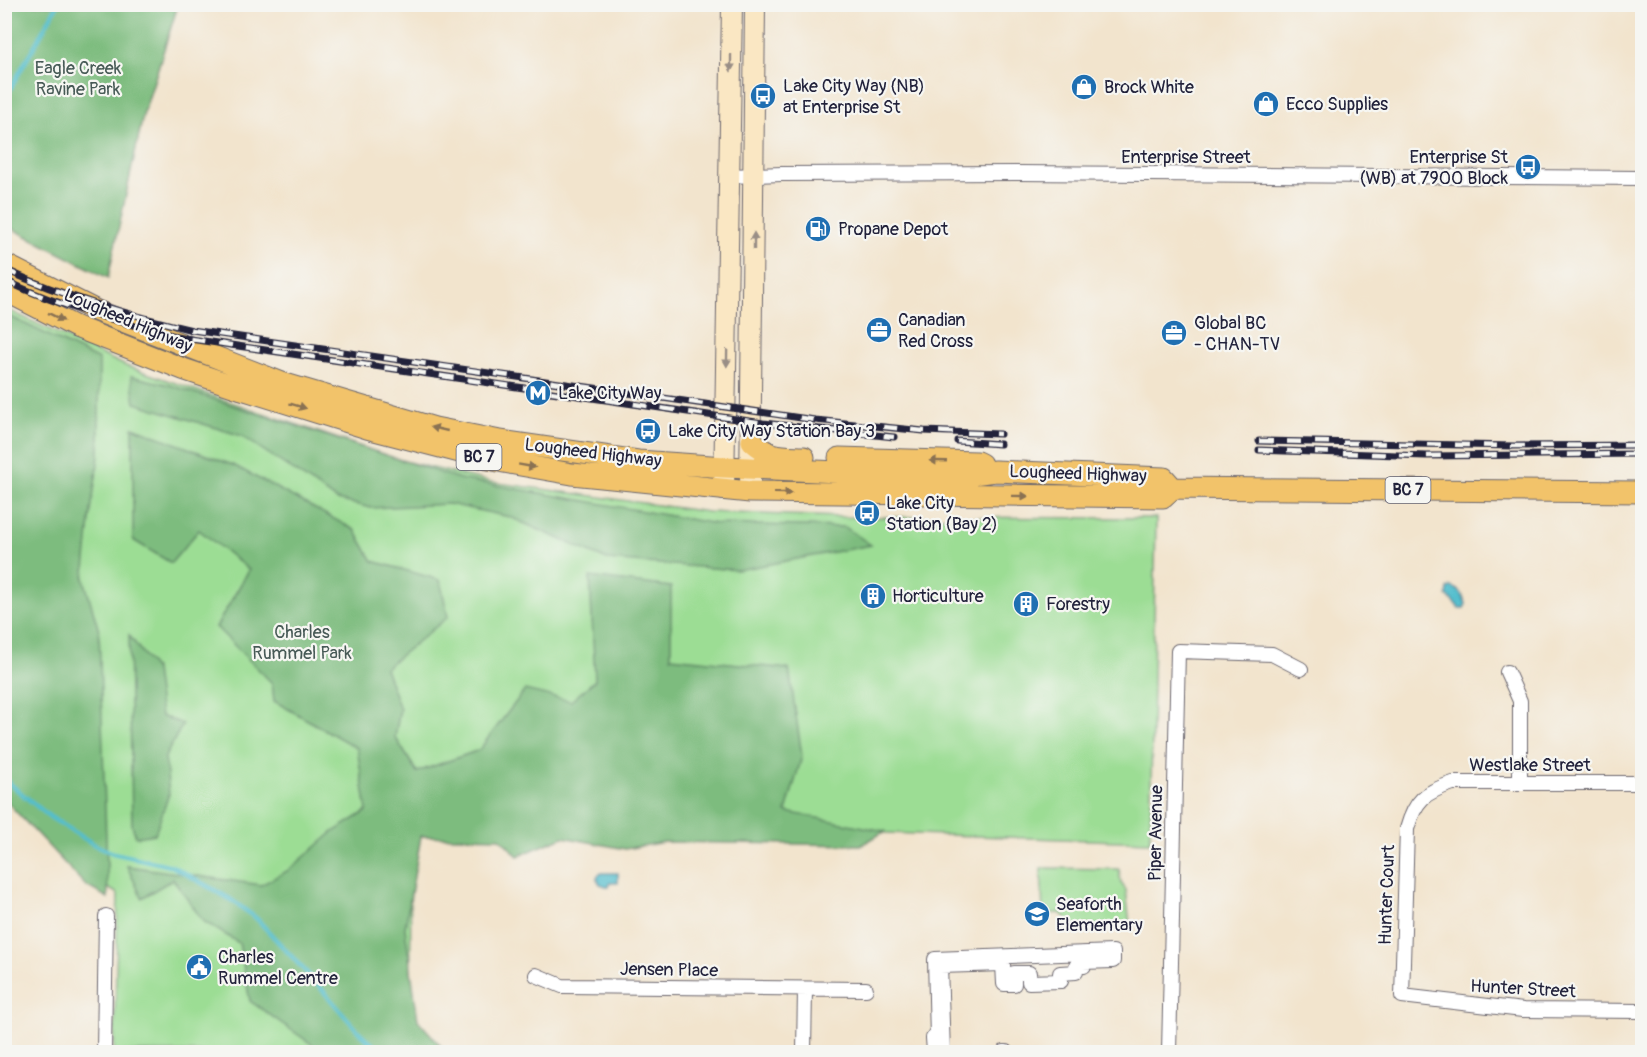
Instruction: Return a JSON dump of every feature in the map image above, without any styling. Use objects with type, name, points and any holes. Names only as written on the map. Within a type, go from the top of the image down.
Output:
[{"type":"main road","name":"Lougheed Highway","points":[[4,264],[97,311],[282,383],[435,428],[500,441],[638,460],[725,467],[950,477],[995,471],[1164,477],[1173,488]]},
{"type":"main road","name":"Lougheed Highway","points":[[4,290],[76,327],[183,369],[367,428],[487,459],[572,474],[750,492],[1163,497],[1173,488],[1642,492]]},
{"type":"main road","points":[[752,441],[765,452],[778,456],[977,462],[995,471]]},
{"type":"street","points":[[724,490],[732,4]]},
{"type":"street","points":[[750,492],[755,4]]},
{"type":"street","name":"Enterprise Street","points":[[730,176],[1017,173],[1642,178]]},
{"type":"street","name":"Piper Avenue","points":[[1169,1053],[1178,651],[1272,654],[1301,669]]},
{"type":"street","points":[[1507,672],[1520,701],[1520,782]]},
{"type":"street","name":"Westlake Street","points":[[1422,798],[1434,789],[1453,783],[1642,783]]},
{"type":"street","name":"Hunter Court","points":[[1402,996],[1407,829],[1412,812],[1422,798]]},
{"type":"street","points":[[104,1053],[106,916]]},
{"type":"street","points":[[934,1053],[933,1038],[937,1038],[936,959],[1113,952],[1113,961],[1083,962],[1084,966],[1076,966],[1077,972],[1060,973],[1060,981],[1029,982],[1029,973],[1014,973],[1014,984],[1004,984],[1003,964],[940,966],[943,1053]]},
{"type":"street","name":"Jensen Place","points":[[536,975],[562,986],[866,989]]},
{"type":"street","points":[[804,989],[804,1053]]},
{"type":"street","name":"Hunter Street","points":[[1402,996],[1523,1010],[1642,1011]]},
{"type":"green space","name":"Eagle Creek Ravine Park","points":[[4,5],[178,5],[143,116],[108,278],[5,225]]},
{"type":"green space","name":"Charles Rummel Park","points":[[4,308],[126,366],[400,460],[491,482],[708,512],[842,517],[1156,518],[1150,842],[410,817],[411,1023],[435,1052],[114,1052],[118,894],[96,881],[5,784]]},
{"type":"green space","points":[[5,314],[99,360],[99,456],[84,579],[99,631],[108,898],[86,886],[5,800]]},
{"type":"green space","points":[[131,376],[170,385],[460,479],[717,524],[845,527],[871,545],[738,570],[607,560],[510,517],[449,504],[371,508],[337,500],[242,436],[135,403]]},
{"type":"green space","points":[[133,427],[235,466],[355,530],[373,561],[440,580],[448,617],[385,668],[400,709],[395,737],[417,772],[479,750],[525,690],[571,701],[595,680],[590,577],[671,587],[671,657],[789,669],[802,756],[786,812],[885,831],[862,845],[664,842],[625,849],[563,837],[518,856],[500,838],[421,836],[405,928],[418,1020],[446,1052],[323,1052],[250,1001],[239,943],[203,921],[173,879],[142,898],[127,866],[261,885],[289,870],[333,832],[367,811],[357,748],[274,701],[272,683],[216,627],[249,570],[199,530],[171,563],[133,540]]},
{"type":"green space","points":[[129,635],[155,670],[161,716],[183,724],[165,757],[169,794],[155,834],[136,837],[132,825]]},
{"type":"green space","points":[[1041,868],[1119,869],[1121,883],[1126,890],[1130,925],[1067,926],[1067,919],[1060,913],[1043,914]]},
{"type":"water","points":[[1451,587],[1462,595],[1466,604],[1464,608],[1460,608],[1447,596],[1448,589]]},
{"type":"water","points":[[602,873],[618,873],[618,883],[610,883],[609,887],[600,884],[597,879]]},
{"type":"waterway","points":[[4,100],[58,4]]},
{"type":"waterway","points":[[4,779],[50,817],[95,845],[113,853],[172,866],[230,899],[256,918],[359,1032],[381,1052]]},
{"type":"railway","points":[[4,269],[73,296],[192,330],[815,420],[924,431],[1000,434]]},
{"type":"railway","points":[[4,280],[96,315],[190,339],[763,423],[894,437]]},
{"type":"railway","points":[[957,441],[1000,444]]},
{"type":"railway","points":[[1259,441],[1514,446],[1642,445]]},
{"type":"railway","points":[[1259,450],[1426,456],[1642,454]]},
{"type":"place","name":"Brock White","points":[[1084,87]]},
{"type":"place","name":"Lake City Way (NB) at Enterprise St","points":[[763,96]]},
{"type":"place","name":"Ecco Supplies","points":[[1266,104]]},
{"type":"place","name":"Enterprise St (WB) at 7900 Block","points":[[1528,167]]},
{"type":"place","name":"Propane Depot","points":[[818,229]]},
{"type":"place","name":"Canadian Red Cross","points":[[879,330]]},
{"type":"place","name":"Global BC - CHAN-TV","points":[[1174,333]]},
{"type":"place","name":"Lake City Way","points":[[538,393]]},
{"type":"place","name":"Lake City Way Station Bay 3","points":[[648,431]]},
{"type":"place","name":"Lake City Station (Bay 2)","points":[[867,513]]},
{"type":"place","name":"Horticulture","points":[[873,596]]},
{"type":"place","name":"Forestry","points":[[1026,604]]},
{"type":"place","name":"Seaforth Elementary","points":[[1037,914]]},
{"type":"place","name":"Charles Rummel Centre","points":[[199,967]]}]
